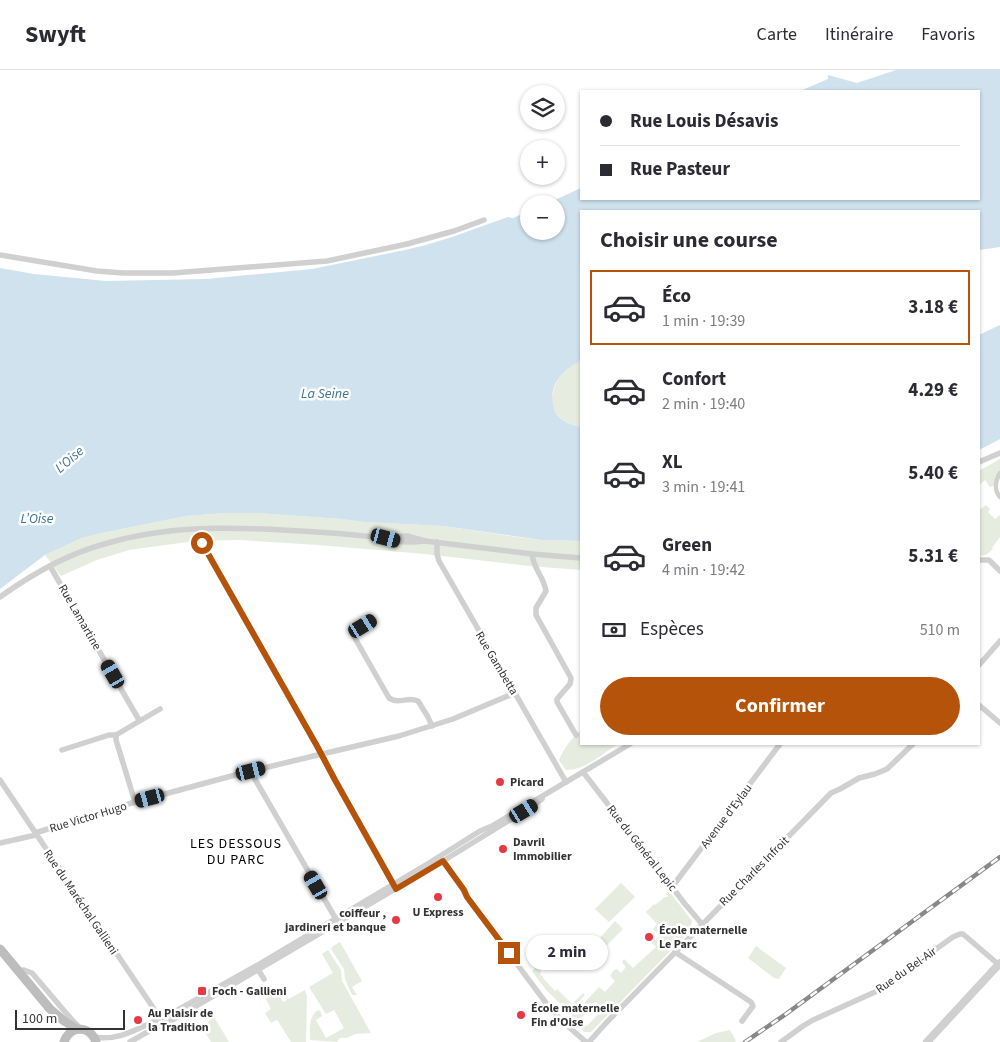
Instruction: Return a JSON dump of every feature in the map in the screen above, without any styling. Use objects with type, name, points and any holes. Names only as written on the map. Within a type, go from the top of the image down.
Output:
[{"type":"main road","points":[[0,949],[64,1022],[89,1032],[95,1040]]},
{"type":"main road","points":[[50,1008],[61,1027],[64,1041]]},
{"type":"main road","points":[[64,1041],[68,1034],[80,1029]]},
{"type":"street","points":[[0,254],[97,271],[123,273],[202,271],[327,261],[407,244],[454,231],[484,220]]},
{"type":"street","points":[[980,462],[1000,453]]},
{"type":"street","points":[[1000,473],[997,478],[996,487],[996,493],[1000,498]]},
{"type":"street","points":[[0,597],[50,566],[73,555],[108,543],[163,532],[200,529],[239,528],[295,531],[386,538],[398,541],[438,542],[580,558]]},
{"type":"street","points":[[200,529],[201,540],[206,551],[395,886]]},
{"type":"street","name":"Rue Gambetta","points":[[438,542],[437,554],[439,561],[566,782]]},
{"type":"street","points":[[532,554],[546,591],[536,608],[536,615],[571,678],[570,684],[557,699],[557,702],[576,735]]},
{"type":"street","points":[[980,560],[988,560],[1000,571]]},
{"type":"street","name":"Rue Lamartine","points":[[50,566],[139,720]]},
{"type":"street","points":[[374,620],[352,633],[389,698],[398,702],[411,699],[418,701],[432,726]]},
{"type":"street","points":[[980,664],[1000,641]]},
{"type":"street","name":"Rue Victor Hugo","points":[[0,843],[36,834],[135,802],[251,771],[399,736],[432,726],[515,693]]},
{"type":"street","points":[[980,706],[1000,723]]},
{"type":"street","points":[[62,750],[110,735],[116,735],[160,709]]},
{"type":"street","points":[[116,735],[135,802]]},
{"type":"street","points":[[95,1040],[119,1041],[161,1021],[169,1022],[442,859],[480,831],[492,826],[628,745]]},
{"type":"street","name":"Avenue d'Eylau","points":[[672,887],[779,745]]},
{"type":"street","name":"Rue Charles Infroit","points":[[586,1042],[831,793],[859,778],[886,769],[912,745]]},
{"type":"street","points":[[251,771],[337,921]]},
{"type":"street","name":"Rue du Général Lepic","points":[[584,772],[702,924]]},
{"type":"street","name":"Rue du Maréchal Gallieni","points":[[0,780],[161,1021]]},
{"type":"street","points":[[442,859],[467,897],[546,1003],[586,1042]]},
{"type":"street","name":"Rue du Bel-Air","points":[[781,1042],[813,1020],[875,992],[960,934],[963,934],[999,964]]},
{"type":"street","points":[[675,952],[751,1002],[753,1006],[742,1020]]},
{"type":"street","points":[[927,1042],[999,964]]},
{"type":"street","points":[[257,968],[264,979]]},
{"type":"street","points":[[18,971],[24,970],[32,973],[80,1029]]},
{"type":"street","points":[[130,1042],[161,1021]]},
{"type":"shaded area","points":[[580,362],[580,427],[567,423],[560,418],[555,413],[553,406],[552,399],[555,385],[569,367]]},
{"type":"shaded area","points":[[1000,459],[1000,471],[993,486],[990,487],[985,480],[980,484],[980,470]]},
{"type":"shaded area","points":[[986,505],[990,509],[988,512],[995,519],[1000,515],[1000,537],[993,549],[986,555],[980,556],[980,509]]},
{"type":"shaded area","points":[[256,513],[443,526],[541,540],[580,541],[580,570],[425,554],[239,540],[195,541],[129,550],[97,560],[61,576],[45,555],[82,538],[186,516]]},
{"type":"shaded area","points":[[580,731],[580,745],[616,745],[580,768],[566,770],[559,760],[574,736]]},
{"type":"shaded area","points":[[621,883],[635,897],[609,922],[595,909]]},
{"type":"shaded area","points":[[669,891],[692,921],[689,932],[591,1032],[584,1032],[572,1015],[580,1006],[587,1012],[580,1019],[587,1026],[603,1009],[596,1002],[589,1010],[584,1005],[585,1002],[599,987],[605,992],[615,981],[610,976],[614,970],[617,969],[621,973],[626,967],[622,962],[624,959],[633,968],[656,947],[644,934],[646,931],[655,940],[660,936],[653,929],[657,924],[646,912],[654,904],[667,897],[666,893]]},
{"type":"shaded area","points":[[615,921],[623,929],[606,946],[599,939]]},
{"type":"shaded area","points":[[340,942],[362,981],[352,987],[357,995],[352,995],[345,979],[344,969],[331,949]]},
{"type":"shaded area","points":[[756,946],[786,968],[779,979],[774,978],[748,958]]},
{"type":"shaded area","points":[[328,950],[341,970],[342,981],[371,1033],[355,1034],[347,1038],[340,1038],[337,1042],[310,1040],[311,1020],[318,1010],[322,1016],[316,1020],[326,1038],[344,1028],[334,1010],[326,1014],[309,987],[333,973],[322,954]]},
{"type":"shaded area","points":[[543,960],[547,964],[540,971],[540,974],[555,991],[557,989],[572,1004],[583,993],[585,995],[569,1012],[546,990],[532,971]]},
{"type":"shaded area","points":[[257,990],[269,994],[277,992],[283,1002],[305,990],[307,996],[306,1042],[291,1042],[278,1021],[276,1020],[271,1023],[265,1013],[271,1009],[265,997],[256,993]]},
{"type":"shaded area","points":[[214,1017],[229,1042],[211,1042],[202,1027]]},
{"type":"shaded area","points":[[730,1030],[735,1042],[697,1042],[716,1033]]},
{"type":"water","name":"La Seine","points":[[896,70],[1000,70],[1000,247],[980,250],[980,210],[580,210],[580,362],[569,368],[559,378],[552,397],[556,414],[562,420],[580,427],[580,541],[541,540],[443,526],[256,513],[186,516],[82,538],[45,555],[0,589],[0,268],[34,274],[106,281],[206,279],[312,269],[426,245],[508,217],[513,218],[520,215],[520,240],[565,240],[565,195],[580,188],[580,200],[980,200],[980,90],[802,90],[828,79],[828,75],[857,83]]},
{"type":"water","points":[[1000,325],[1000,439],[980,449],[980,335]]},
{"type":"railway","points":[[745,1042],[1000,857]]},
{"type":"place","name":"Picard","points":[[500,782]]},
{"type":"place","name":"Davril Immobilier","points":[[503,849]]},
{"type":"place","name":"U Express","points":[[438,897]]},
{"type":"place","name":"coiffeur , jardineri et banque","points":[[396,920]]},
{"type":"place","name":"École maternelle Le Parc","points":[[649,937]]},
{"type":"place","name":"Foch - Gallieni","points":[[202,991]]},
{"type":"place","name":"École maternelle Fin d'Oise","points":[[521,1015]]},
{"type":"place","name":"Au Plaisir de la Tradition","points":[[138,1020]]},
{"type":"district","name":"LES DESSOUS DU PARC","points":[[236,852]]},
{"type":"route","points":[[202,543],[396,889],[443,861],[509,953]]},
{"type":"water label","name":"L'Oise","points":[[69,459]]},
{"type":"water label","name":"L’Oise","points":[[37,518]]}]
